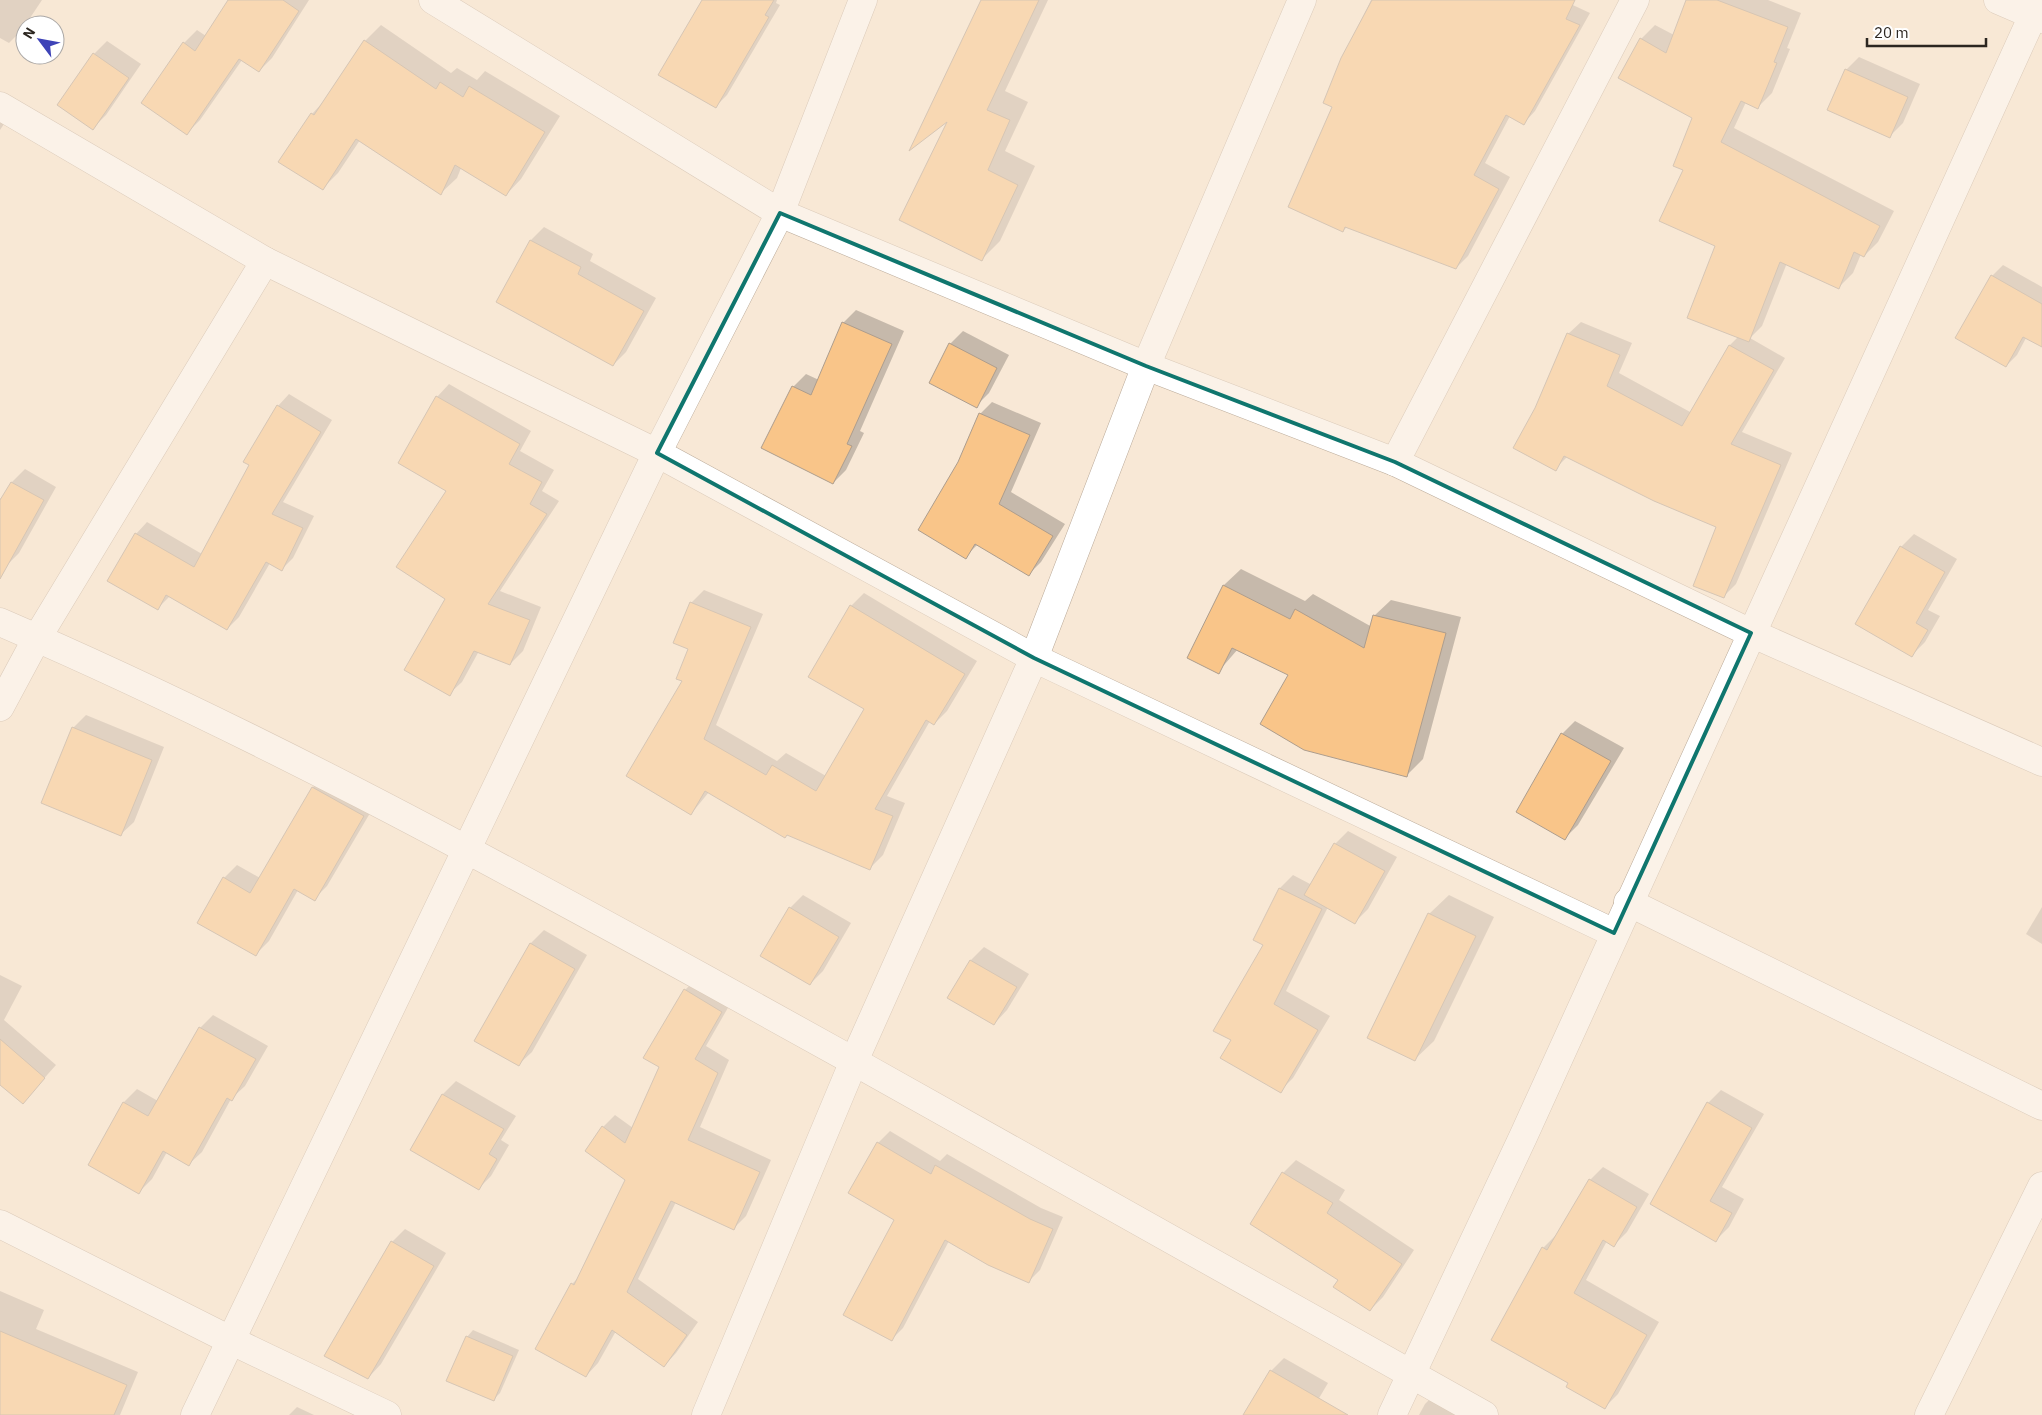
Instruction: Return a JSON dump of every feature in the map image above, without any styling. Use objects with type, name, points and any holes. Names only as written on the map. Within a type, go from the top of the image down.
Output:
[{"type":"street","points":[[434,0],[780,213],[1146,366],[1395,462],[1751,633],[2042,762]]},
{"type":"street","points":[[195,1415],[657,453],[780,213],[863,0]]},
{"type":"street","points":[[706,1415],[854,1061],[1034,658],[1146,366],[1302,0]]},
{"type":"street","points":[[1395,462],[1635,0]]},
{"type":"street","points":[[1392,1415],[1523,1137],[1751,633],[2038,11],[1998,0]]},
{"type":"street","points":[[0,106],[265,262],[657,453],[1034,658],[1614,933]]},
{"type":"street","points":[[0,707],[37,638],[265,262]]},
{"type":"street","points":[[0,622],[211,717],[468,848],[854,1061],[1484,1415]]},
{"type":"street","points":[[1628,902],[2042,1106]]},
{"type":"street","points":[[1930,1415],[2042,1186]]},
{"type":"street","points":[[0,1224],[230,1340],[387,1415]]},
{"type":"highlighted area","points":[[780,213],[1146,366],[1395,462],[1751,633],[1614,933],[1034,658],[657,453]]},
{"type":"building","points":[[228,0],[283,0],[299,11],[259,72],[239,59],[187,135],[141,103],[183,42],[195,51]]},
{"type":"building","points":[[702,0],[774,0],[765,15],[769,17],[716,108],[658,75]]},
{"type":"building","points":[[981,0],[1039,0],[987,110],[1010,120],[988,170],[1018,185],[982,261],[899,220],[947,122],[909,151]]},
{"type":"building","points":[[1372,0],[1575,0],[1566,19],[1580,25],[1524,125],[1506,115],[1474,175],[1499,189],[1456,269],[1345,227],[1343,232],[1288,207],[1332,107],[1323,103],[1341,58]]},
{"type":"building","points":[[1686,0],[1717,0],[1788,27],[1774,62],[1777,63],[1758,109],[1741,101],[1721,142],[1880,226],[1864,257],[1854,252],[1839,289],[1780,262],[1749,342],[1687,318],[1715,246],[1659,221],[1683,170],[1673,166],[1692,118],[1618,78],[1640,38],[1666,53]]},
{"type":"building","points":[[364,40],[436,89],[440,82],[463,97],[469,86],[545,132],[506,196],[455,165],[441,195],[356,139],[323,190],[278,162],[311,113],[314,115]]},
{"type":"building","points":[[93,53],[129,78],[93,130],[57,105]]},
{"type":"building","points":[[1845,69],[1908,97],[1890,138],[1827,110]]},
{"type":"building","points":[[530,240],[581,267],[578,274],[644,311],[613,366],[496,302]]},
{"type":"building","points":[[1991,275],[2042,304],[2042,347],[2023,337],[2006,367],[1955,338]]},
{"type":"building","points":[[842,322],[892,344],[847,444],[852,446],[833,484],[761,448],[792,386],[811,395]]},
{"type":"building","points":[[1567,333],[1620,355],[1607,386],[1682,426],[1729,345],[1774,370],[1731,444],[1781,465],[1724,598],[1693,586],[1716,527],[1654,501],[1564,456],[1556,471],[1513,448],[1535,408]]},
{"type":"building","points":[[949,343],[997,368],[977,408],[929,383]]},
{"type":"building","points":[[436,396],[520,444],[509,464],[542,482],[530,504],[547,514],[488,604],[530,620],[510,665],[474,651],[450,696],[404,670],[445,599],[396,567],[446,491],[398,463]]},
{"type":"building","points":[[277,405],[321,432],[272,514],[303,528],[282,571],[266,562],[227,630],[166,595],[158,610],[107,581],[135,533],[194,567],[249,465],[243,462]]},
{"type":"building","points":[[979,413],[1030,435],[999,504],[1053,536],[1029,576],[975,544],[966,559],[918,530],[958,462]]},
{"type":"building","points":[[11,482],[44,500],[0,579],[0,500]]},
{"type":"building","points":[[1900,546],[1945,572],[1916,623],[1928,630],[1912,657],[1855,624]]},
{"type":"building","points":[[1223,585],[1290,619],[1295,609],[1364,648],[1373,615],[1446,633],[1407,777],[1304,750],[1260,724],[1288,675],[1232,648],[1219,674],[1187,658]]},
{"type":"building","points":[[690,602],[751,627],[704,739],[766,775],[772,765],[816,791],[864,709],[808,677],[850,605],[965,674],[934,725],[926,720],[875,809],[893,816],[870,870],[787,835],[785,838],[705,791],[691,815],[626,776],[682,681],[676,679],[688,649],[673,643]]},
{"type":"building","points":[[72,727],[152,760],[121,836],[41,803]]},
{"type":"building","points":[[1561,733],[1611,761],[1565,840],[1516,812]]},
{"type":"building","points":[[312,787],[364,816],[315,901],[294,889],[256,956],[197,923],[223,877],[250,893]]},
{"type":"building","points":[[1334,843],[1385,871],[1355,924],[1304,895]]},
{"type":"building","points":[[1279,888],[1322,909],[1274,1004],[1318,1030],[1281,1093],[1220,1058],[1231,1040],[1213,1031],[1263,945],[1253,940]]},
{"type":"building","points":[[789,907],[839,937],[810,985],[760,956]]},
{"type":"building","points":[[1428,913],[1476,936],[1415,1061],[1367,1038]]},
{"type":"building","points":[[530,943],[575,969],[519,1066],[474,1041]]},
{"type":"building","points":[[970,960],[1017,987],[994,1025],[947,998]]},
{"type":"building","points":[[684,989],[722,1012],[695,1059],[718,1073],[688,1140],[760,1172],[734,1230],[671,1201],[627,1292],[687,1335],[664,1367],[612,1330],[586,1377],[535,1349],[571,1283],[574,1285],[625,1180],[585,1151],[602,1126],[625,1143],[659,1067],[643,1058]]},
{"type":"building","points":[[199,1027],[256,1059],[232,1101],[227,1098],[189,1166],[163,1151],[139,1194],[88,1165],[123,1102],[148,1116]]},
{"type":"building","points":[[0,1039],[45,1078],[23,1104],[0,1085]]},
{"type":"building","points":[[442,1094],[504,1129],[489,1154],[497,1159],[479,1190],[410,1150]]},
{"type":"building","points":[[1707,1102],[1752,1128],[1710,1201],[1732,1213],[1716,1242],[1650,1204]]},
{"type":"building","points":[[877,1142],[931,1174],[935,1165],[1030,1219],[1053,1229],[1029,1283],[988,1265],[945,1240],[892,1341],[843,1315],[894,1220],[848,1193]]},
{"type":"building","points":[[1282,1172],[1333,1203],[1327,1213],[1402,1264],[1370,1311],[1333,1287],[1338,1280],[1250,1224]]},
{"type":"building","points":[[1589,1179],[1637,1207],[1614,1247],[1603,1240],[1574,1293],[1647,1335],[1605,1409],[1566,1387],[1568,1383],[1491,1340],[1542,1247],[1547,1250]]},
{"type":"building","points":[[391,1241],[434,1266],[368,1379],[324,1356]]},
{"type":"building","points":[[0,1331],[127,1385],[114,1415],[0,1415]]},
{"type":"building","points":[[466,1336],[513,1356],[494,1401],[446,1381]]},
{"type":"building","points":[[1270,1370],[1348,1415],[1243,1415]]}]
